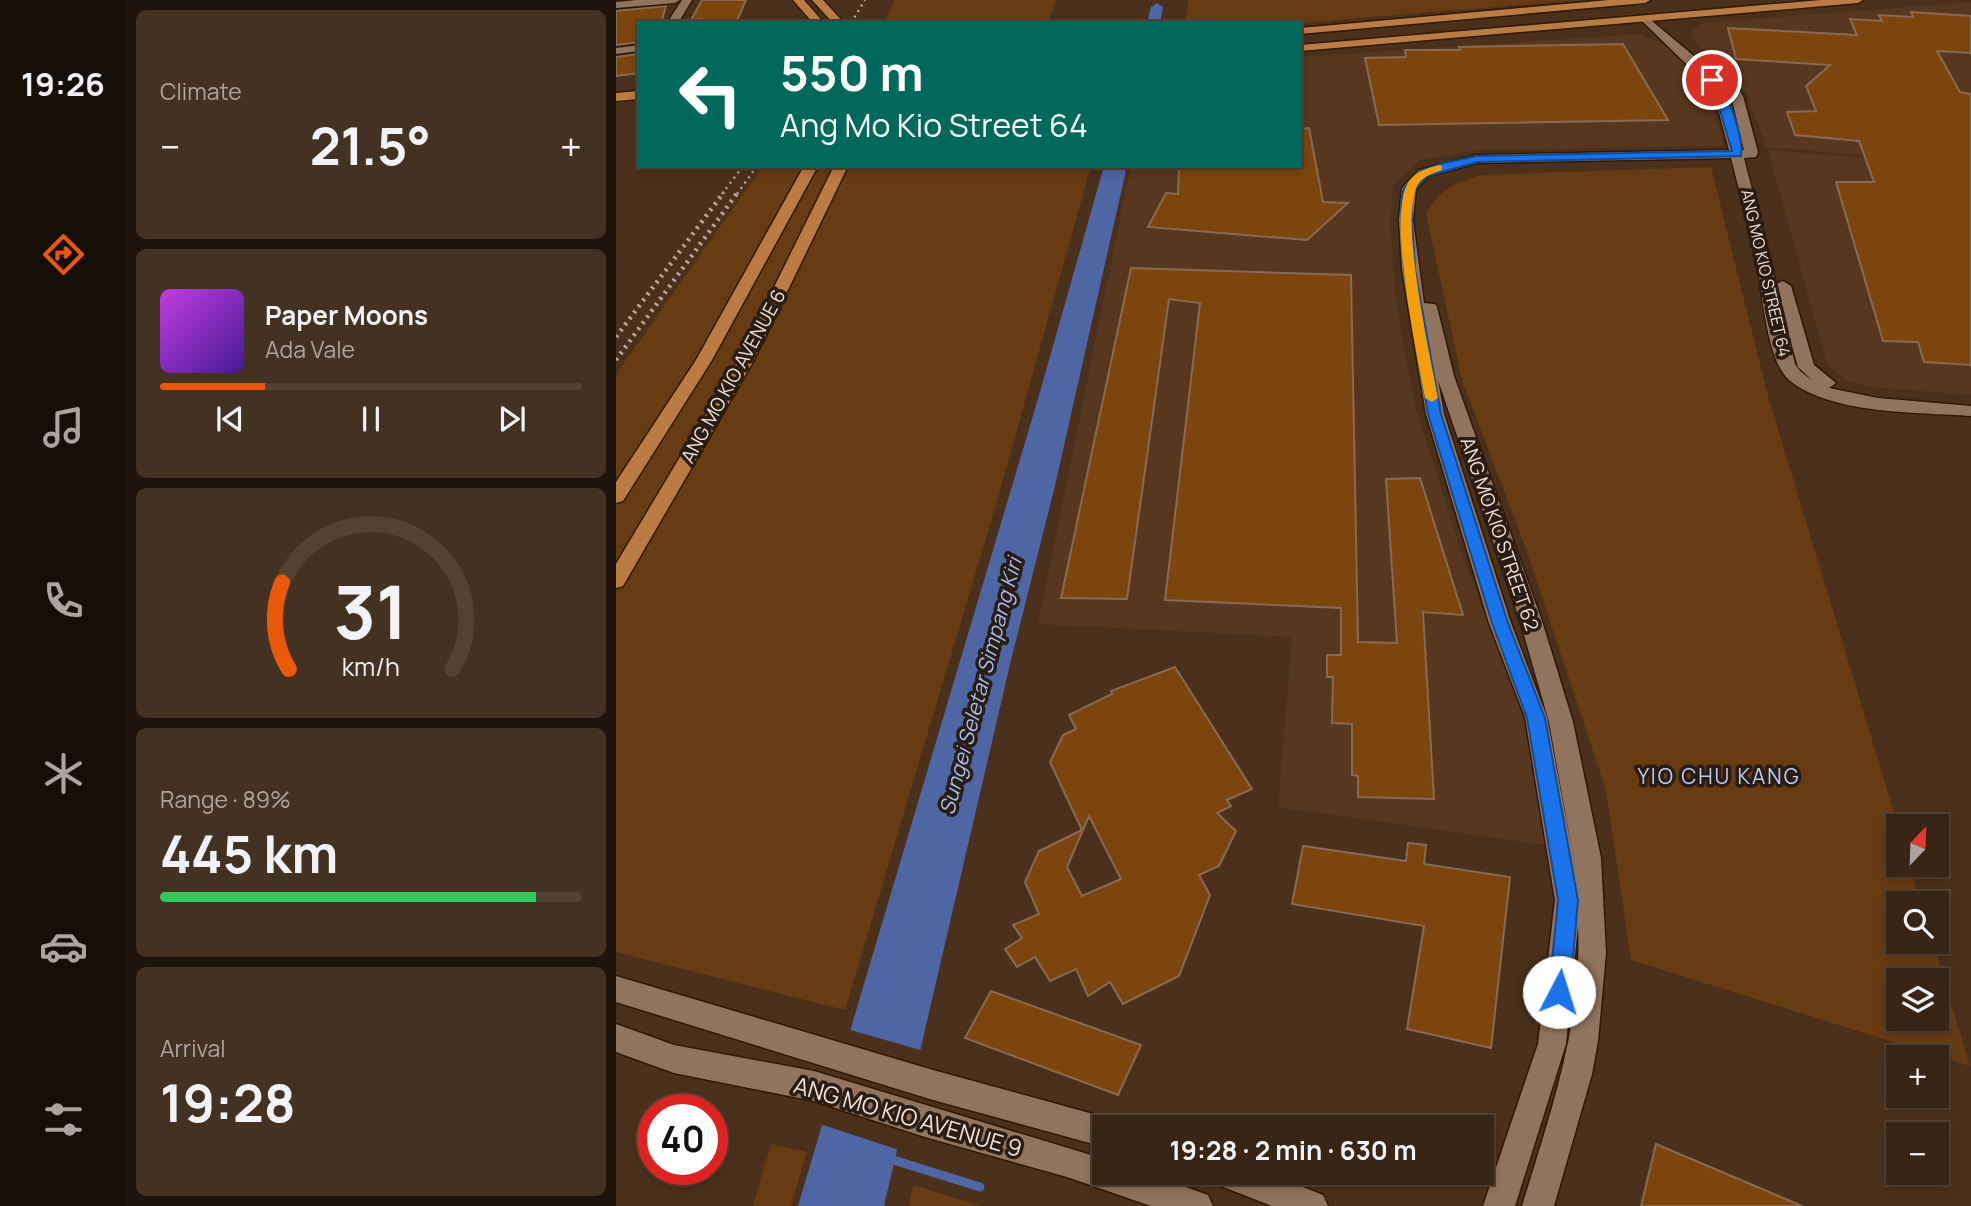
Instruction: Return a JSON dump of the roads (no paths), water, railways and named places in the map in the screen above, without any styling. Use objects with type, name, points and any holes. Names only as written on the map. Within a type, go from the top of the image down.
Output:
[{"type":"main road","points":[[798,0],[817,21]]},
{"type":"main road","points":[[817,0],[837,21]]},
{"type":"main road","points":[[1302,31],[1645,0]]},
{"type":"main road","points":[[1649,16],[1648,6],[1659,0]]},
{"type":"main road","points":[[1302,48],[1858,0]]},
{"type":"main road","points":[[1580,5],[1649,16]]},
{"type":"main road","points":[[616,97],[637,95]]},
{"type":"main road","points":[[616,109],[637,107]]},
{"type":"main road","name":"ANG MO KIO AVENUE 6","points":[[616,497],[704,360],[810,168]]},
{"type":"main road","name":"ANG MO KIO AVENUE 6","points":[[616,581],[746,360],[840,168]]},
{"type":"street","points":[[616,5],[675,0]]},
{"type":"street","points":[[673,21],[687,0]]},
{"type":"street","name":"ANG MO KIO STREET 64","points":[[1649,16],[1729,82],[1743,114],[1745,157],[1787,366],[1796,377],[1818,389],[1853,400],[1971,411]]},
{"type":"street","points":[[616,51],[637,48]]},
{"type":"street","name":"ANG MO KIO STREET 64","points":[[1745,157],[1806,367],[1815,376],[1847,390],[1971,401]]},
{"type":"street","name":"ANG MO KIO STREET 62","points":[[1499,1206],[1552,1044],[1568,900],[1536,718],[1500,623],[1434,414],[1407,245],[1406,201],[1409,188],[1424,173],[1477,159],[1745,157]]},
{"type":"street","name":"ANG MO KIO STREET 62","points":[[1538,1206],[1577,1074],[1584,1041],[1593,953],[1588,858],[1560,722],[1531,621],[1445,376],[1427,301],[1417,233],[1418,207],[1424,191],[1436,180],[1486,166],[1745,157]]},
{"type":"street","name":"ANG MO KIO AVENUE 9","points":[[616,989],[1092,1129]]},
{"type":"street","name":"ANG MO KIO AVENUE 9","points":[[616,1038],[674,1059],[814,1086],[1197,1206]]},
{"type":"street","points":[[1258,1185],[1312,1206]]},
{"type":"water","points":[[1103,168],[1127,168],[1054,490],[1011,660],[884,1206],[798,1206],[1040,392]]},
{"type":"waterway","name":"Sungei Seletar Simpang Kiri","points":[[1154,21],[1157,7]]},
{"type":"waterway","points":[[887,1158],[980,1187]]},
{"type":"railway","points":[[852,21],[865,0]]},
{"type":"railway","points":[[722,194],[742,168]]},
{"type":"railway","points":[[737,194],[756,168]]},
{"type":"railway","points":[[616,337],[724,192]]},
{"type":"railway","points":[[616,360],[738,192]]},
{"type":"district","name":"YIO CHU KANG","points":[[1719,776]]}]
